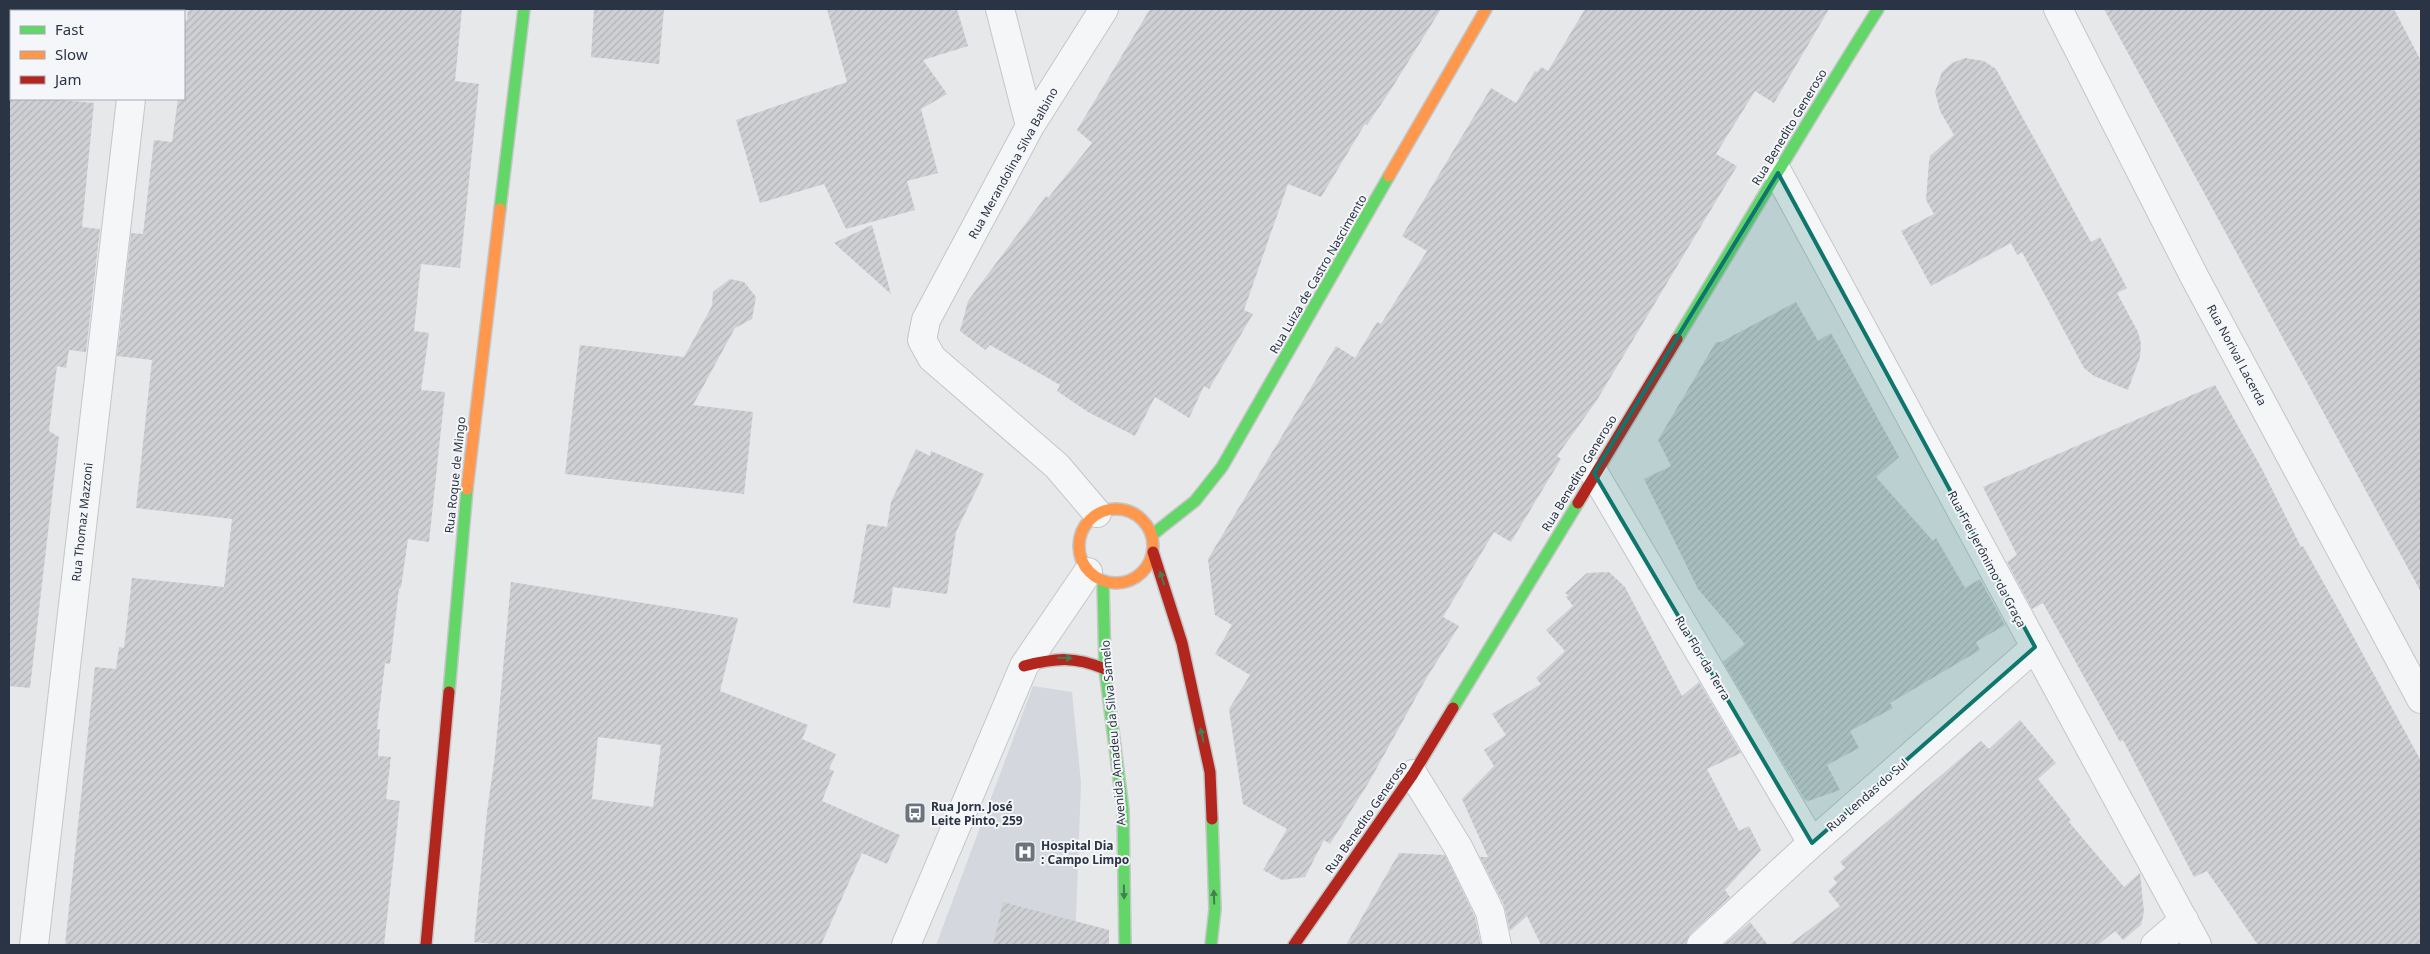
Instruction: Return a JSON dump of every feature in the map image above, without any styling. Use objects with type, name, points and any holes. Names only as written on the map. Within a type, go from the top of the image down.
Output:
[{"type":"street","name":"Rua Roque de Mingo","points":[[426,945],[468,468],[524,9]]},
{"type":"street","points":[[1000,9],[1030,126]]},
{"type":"street","name":"Rua Merandolina Silva Balbino","points":[[1097,514],[1057,466],[932,358],[922,340],[926,320],[1030,126],[1104,9]]},
{"type":"street","name":"Rua Luiza de Castro Nascimento","points":[[1152,535],[1195,501],[1222,467],[1486,9]]},
{"type":"street","name":"Rua Benedito Generoso","points":[[1294,945],[1413,774],[1594,473],[1778,173],[1800,132],[1878,9]]},
{"type":"street","name":"Rua Norival Lacerda","points":[[2058,9],[2196,278],[2421,699]]},
{"type":"street","name":"Rua Thomaz Mazzoni","points":[[34,945],[131,100]]},
{"type":"street","name":"Rua Frei Jerônimo da Graça","points":[[1778,173],[2197,945]]},
{"type":"street","name":"Rua Flor da Terra","points":[[1594,473],[1812,843]]},
{"type":"street","points":[[1153,552],[1148,567],[1135,579],[1119,584],[1096,577],[1080,558],[1079,540],[1085,526],[1097,514],[1112,509],[1129,511],[1143,520],[1152,535],[1153,552],[1182,643],[1210,772],[1215,909],[1211,945]]},
{"type":"street","points":[[906,945],[1024,666],[1096,577]]},
{"type":"street","name":"Avenida Amadeu da Silva Samelo","points":[[1096,577],[1122,810],[1125,945]]},
{"type":"street","name":"Rua Lendas do Sul","points":[[1701,945],[1812,843],[2035,647]]},
{"type":"street","points":[[1024,666],[1060,657],[1085,660],[1105,669]]},
{"type":"street","points":[[1413,774],[1466,863],[1490,912],[1497,945]]},
{"type":"street","points":[[2155,945],[2184,920]]},
{"type":"highlighted area","points":[[1778,173],[2035,647],[1812,843],[1594,473]]},
{"type":"shaded area","name":"Hospital Dia : Campo Limpo","points":[[1033,686],[1072,692],[1081,783],[1075,945],[936,945]]},
{"type":"building","points":[[188,9],[462,9],[455,81],[479,84],[460,268],[421,264],[414,331],[429,333],[421,390],[445,392],[429,542],[408,539],[401,587],[399,589],[390,664],[385,663],[377,729],[380,729],[378,756],[391,757],[386,799],[400,801],[384,945],[65,945],[95,667],[116,669],[119,647],[124,648],[132,578],[224,587],[232,519],[136,508],[152,360],[117,356],[131,233],[143,234],[154,140],[172,142],[178,100],[185,100],[185,20],[187,20]]},
{"type":"building","points":[[594,9],[664,9],[659,64],[591,57]]},
{"type":"building","points":[[827,9],[957,9],[968,46],[923,60],[947,94],[921,109],[938,173],[907,181],[915,210],[846,229],[824,184],[760,203],[736,120],[847,82]]},
{"type":"building","points":[[1150,9],[1441,9],[1390,91],[1367,125],[1365,124],[1321,197],[1288,184],[1244,310],[1253,314],[1209,389],[1204,386],[1189,418],[1155,397],[1135,436],[1088,412],[1057,391],[1060,385],[990,345],[985,350],[960,331],[968,301],[1046,196],[1048,198],[1092,143],[1077,130]]},
{"type":"building","points":[[1585,9],[1829,9],[1774,103],[1755,91],[1716,154],[1737,166],[1597,400],[1557,456],[1561,459],[1511,542],[1494,532],[1443,617],[1459,626],[1426,679],[1369,782],[1330,844],[1324,840],[1305,877],[1282,880],[1263,870],[1287,829],[1243,804],[1229,709],[1250,675],[1215,654],[1232,625],[1215,615],[1208,559],[1336,346],[1355,358],[1377,322],[1381,324],[1427,251],[1402,236],[1491,88],[1516,103],[1535,71],[1537,72],[1541,67],[1548,71]]},
{"type":"building","points":[[2104,9],[2394,9],[2421,61],[2421,592]]},
{"type":"building","points":[[1965,58],[1984,61],[1996,69],[2091,242],[2100,237],[2127,288],[2117,293],[2138,332],[2141,344],[2140,357],[2128,390],[2094,376],[2084,368],[2022,252],[2017,255],[2011,243],[1931,286],[1901,231],[1934,214],[1926,200],[1930,156],[1954,135],[1940,111],[1935,92],[1942,72],[1952,63]]},
{"type":"building","points":[[9,99],[94,103],[82,227],[100,229],[86,352],[69,350],[66,368],[57,366],[49,431],[59,437],[30,688],[9,686]]},
{"type":"building","points":[[872,225],[891,294],[834,243]]},
{"type":"building","points":[[730,279],[744,282],[756,297],[752,319],[735,328],[693,405],[753,412],[744,494],[565,474],[580,345],[684,357],[712,306],[713,292]]},
{"type":"building","points":[[1796,302],[1818,341],[1831,333],[1899,457],[1876,477],[1933,541],[1936,538],[1965,588],[1980,579],[2005,625],[1976,642],[1980,650],[1890,703],[1893,708],[1850,731],[1859,748],[1827,765],[1840,790],[1808,801],[1805,800],[1723,662],[1745,644],[1698,589],[1644,479],[1671,466],[1658,440],[1716,342],[1721,342]]},
{"type":"building","points":[[2215,385],[2262,469],[2301,547],[2303,546],[2421,761],[2421,945],[2258,945],[2207,871],[2194,877],[2123,740],[2120,742],[2043,603],[2032,609],[2007,562],[2017,555],[1983,487]]},
{"type":"building","points":[[916,449],[930,456],[931,451],[984,474],[956,532],[947,594],[893,587],[890,608],[853,603],[867,524],[887,527],[891,502]]},
{"type":"building","points":[[1609,572],[1625,587],[1682,696],[1699,682],[1741,753],[1707,769],[1739,831],[1749,826],[1761,850],[1725,890],[1730,897],[1690,934],[1686,945],[1541,945],[1527,916],[1510,931],[1504,905],[1480,857],[1488,857],[1462,799],[1494,766],[1484,750],[1506,735],[1492,714],[1541,684],[1536,678],[1565,651],[1546,630],[1573,606],[1566,597],[1568,595],[1565,593],[1587,573]]},
{"type":"building","points":[[511,582],[738,618],[720,691],[808,725],[802,739],[836,754],[829,769],[834,771],[822,801],[900,835],[887,864],[862,853],[821,945],[503,945],[474,942],[487,812],[495,755]],"holes":[[[598,737],[661,745],[653,807],[592,799]]]},
{"type":"building","points":[[2020,720],[2056,763],[2038,779],[2071,820],[2069,822],[2124,887],[2140,873],[2144,912],[2141,925],[2123,940],[2115,931],[2098,945],[1789,945],[1840,906],[1828,891],[1837,883],[1833,878],[1845,868],[1840,862],[1981,741],[1989,749]]},
{"type":"building","points":[[1399,853],[1445,855],[1475,917],[1481,945],[1346,945]]},
{"type":"building","points":[[1003,902],[1109,930],[1109,945],[993,945]]},
{"type":"building","points":[[1750,922],[1768,945],[1724,945]]},
{"type":"traffic: fast","points":[[500,209],[524,9]]},
{"type":"traffic: fast","points":[[1677,339],[1878,9]]},
{"type":"traffic: fast","points":[[1152,535],[1195,501],[1222,467],[1389,176]]},
{"type":"traffic: fast","points":[[449,692],[467,489]]},
{"type":"traffic: fast","points":[[1453,708],[1578,503]]},
{"type":"traffic: fast","points":[[1103,582],[1105,669],[1123,810],[1125,945]]},
{"type":"traffic: fast","points":[[1211,945],[1215,909],[1212,819]]},
{"type":"traffic: slow","points":[[1389,176],[1486,9]]},
{"type":"traffic: slow","points":[[467,489],[500,209]]},
{"type":"traffic: slow","points":[[1116,509],[1137,515],[1147,525],[1153,546],[1147,567],[1137,577],[1116,583],[1095,577],[1085,567],[1079,546],[1085,525],[1095,515],[1116,509]]},
{"type":"traffic: jam","points":[[1578,503],[1677,339]]},
{"type":"traffic: jam","points":[[1153,552],[1182,643],[1210,772],[1212,819]]},
{"type":"traffic: jam","points":[[1024,666],[1046,661],[1074,660],[1105,669]]},
{"type":"traffic: jam","points":[[426,945],[449,692]]},
{"type":"traffic: jam","points":[[1294,945],[1413,774],[1453,708]]},
{"type":"place","name":"Rua Jorn. José Leite Pinto, 259","points":[[915,813]]},
{"type":"place","name":"Hospital Dia : Campo Limpo","points":[[1025,852]]}]
